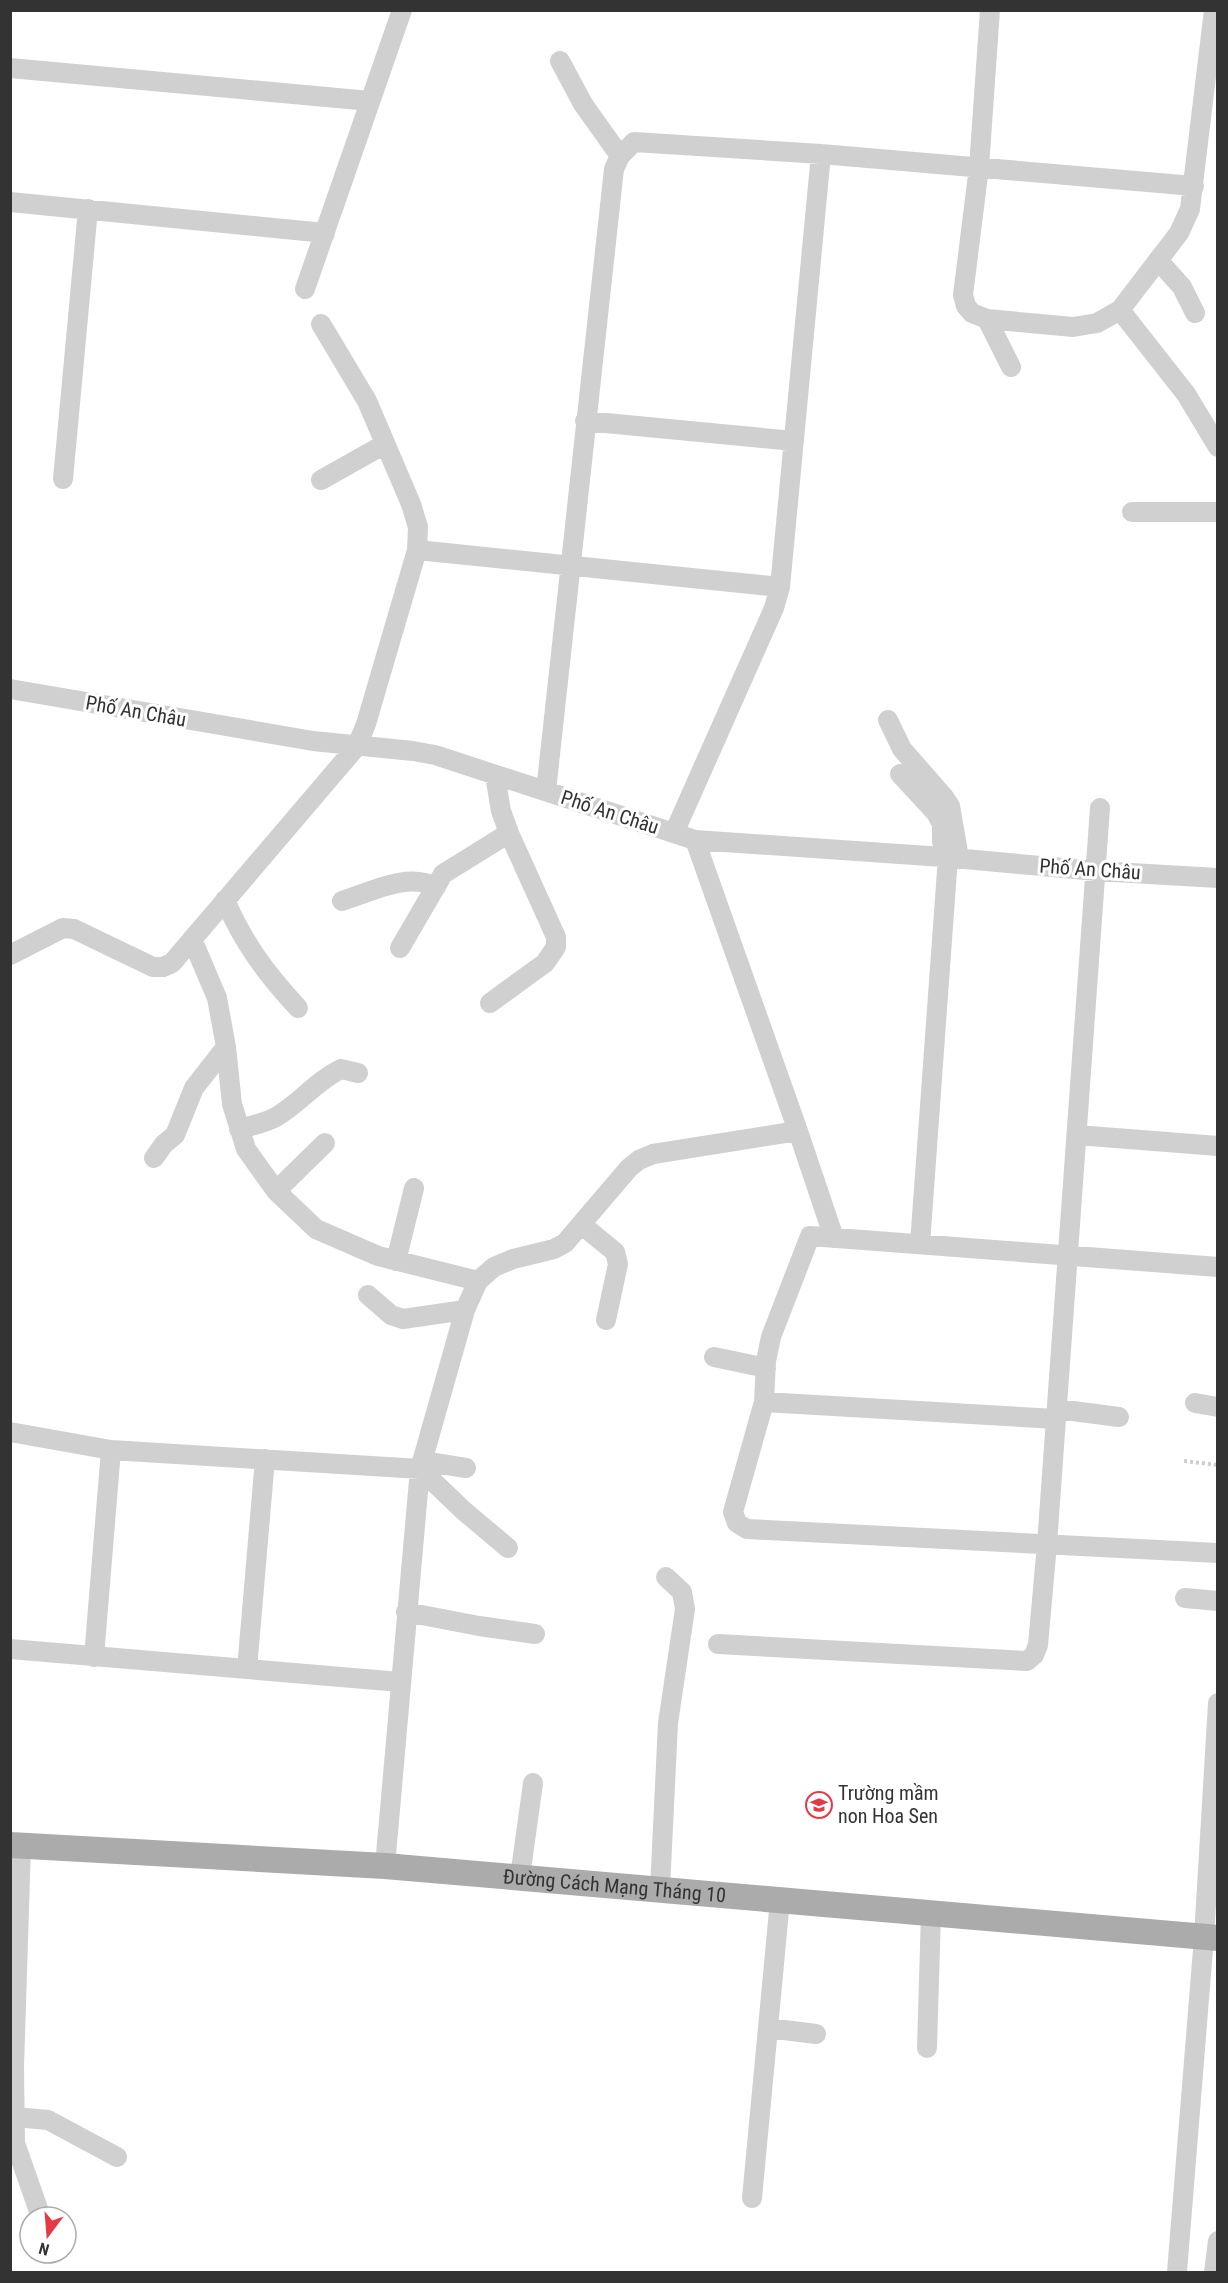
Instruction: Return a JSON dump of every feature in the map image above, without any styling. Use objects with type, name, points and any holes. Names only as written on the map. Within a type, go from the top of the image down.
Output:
[{"type":"main road","name":"Đường Cách Mạng Tháng 10","points":[[16,1845],[385,1866],[1210,1937]]},
{"type":"street","points":[[305,289],[402,10]]},
{"type":"street","points":[[990,10],[979,167],[963,295],[966,306],[972,313],[987,319],[1073,327],[1098,323],[1120,310],[1179,233],[1190,209],[1214,10]]},
{"type":"street","points":[[560,62],[583,104],[620,156]]},
{"type":"street","points":[[10,68],[370,101]]},
{"type":"street","points":[[546,791],[614,169],[620,156],[634,142],[821,154],[1194,186]]},
{"type":"street","points":[[674,834],[774,608],[780,586],[821,154]]},
{"type":"street","points":[[10,202],[325,233]]},
{"type":"street","points":[[63,479],[88,210]]},
{"type":"street","points":[[1158,260],[1182,287],[1196,313]]},
{"type":"street","points":[[1120,310],[1186,394],[1218,447]]},
{"type":"street","points":[[987,319],[1011,368]]},
{"type":"street","points":[[10,955],[63,928],[74,929],[153,967],[163,968],[172,963],[357,746],[366,724],[417,550],[418,527],[411,504],[367,401],[321,324]]},
{"type":"street","points":[[585,421],[794,441]]},
{"type":"street","points":[[321,480],[385,444]]},
{"type":"street","points":[[1132,512],[1218,512]]},
{"type":"street","points":[[417,550],[780,586]]},
{"type":"street","name":"Phố An Châu","points":[[10,689],[313,741],[435,755],[695,840],[950,857],[1096,871],[1218,878]]},
{"type":"street","points":[[888,720],[902,749],[950,806],[950,857],[920,1245]]},
{"type":"street","points":[[900,774],[936,813],[942,824],[950,857]]},
{"type":"street","points":[[490,1003],[545,963],[556,947],[556,937],[501,811],[495,775]]},
{"type":"street","points":[[718,1644],[1027,1661],[1034,1655],[1038,1646],[1047,1544],[1100,808]]},
{"type":"street","points":[[400,948],[443,874],[509,833]]},
{"type":"street","points":[[695,840],[834,1238]]},
{"type":"street","points":[[342,901],[407,881],[425,882],[436,887]]},
{"type":"street","points":[[225,900],[238,930],[267,975],[298,1008]]},
{"type":"street","points":[[192,939],[217,998],[226,1047],[232,1104],[239,1129],[246,1149],[276,1191],[316,1230],[378,1256],[478,1281]]},
{"type":"street","points":[[154,1158],[164,1144],[175,1135],[194,1088],[226,1047]]},
{"type":"street","points":[[239,1129],[278,1116],[329,1075],[341,1069],[358,1073]]},
{"type":"street","points":[[385,1866],[421,1465],[465,1310],[478,1281],[504,1263],[554,1249],[565,1243],[629,1168],[639,1160],[653,1155],[798,1131]]},
{"type":"street","points":[[1077,1135],[1218,1146]]},
{"type":"street","points":[[276,1191],[325,1143]]},
{"type":"street","points":[[396,1261],[414,1188]]},
{"type":"street","points":[[582,1225],[615,1252],[617,1257],[618,1264],[606,1320]]},
{"type":"street","points":[[1218,1267],[810,1236],[771,1337],[764,1402],[733,1512],[734,1519],[747,1529],[1218,1553]]},
{"type":"street","points":[[368,1294],[391,1315],[403,1320],[465,1310]]},
{"type":"street","points":[[714,1358],[766,1368]]},
{"type":"street","points":[[764,1402],[1119,1417]]},
{"type":"street","points":[[1195,1403],[1218,1407]]},
{"type":"street","points":[[10,1432],[111,1450],[466,1468]]},
{"type":"street","points":[[94,1657],[111,1450]]},
{"type":"street","points":[[248,1669],[265,1459]]},
{"type":"street","points":[[421,1465],[464,1511],[508,1548]]},
{"type":"street","points":[[660,1889],[668,1723],[685,1609],[682,1592],[666,1577]]},
{"type":"street","points":[[1185,1598],[1218,1601]]},
{"type":"street","points":[[406,1612],[534,1634]]},
{"type":"street","points":[[10,1649],[400,1682]]},
{"type":"street","points":[[1177,2272],[1210,1937],[1218,1703]]},
{"type":"street","points":[[520,1877],[533,1783]]},
{"type":"street","points":[[16,1845],[13,2143],[36,2205]]},
{"type":"street","points":[[752,2198],[780,1900]]},
{"type":"street","points":[[927,2048],[931,1913]]},
{"type":"street","points":[[768,2028],[816,2034]]},
{"type":"street","points":[[15,2117],[48,2120],[117,2157]]},
{"type":"street","points":[[1214,2272],[1218,2241]]},
{"type":"path","points":[[1184,1461],[1218,1465]]},
{"type":"place","name":"Trường mầm non Hoa Sen","points":[[819,1805]]}]
